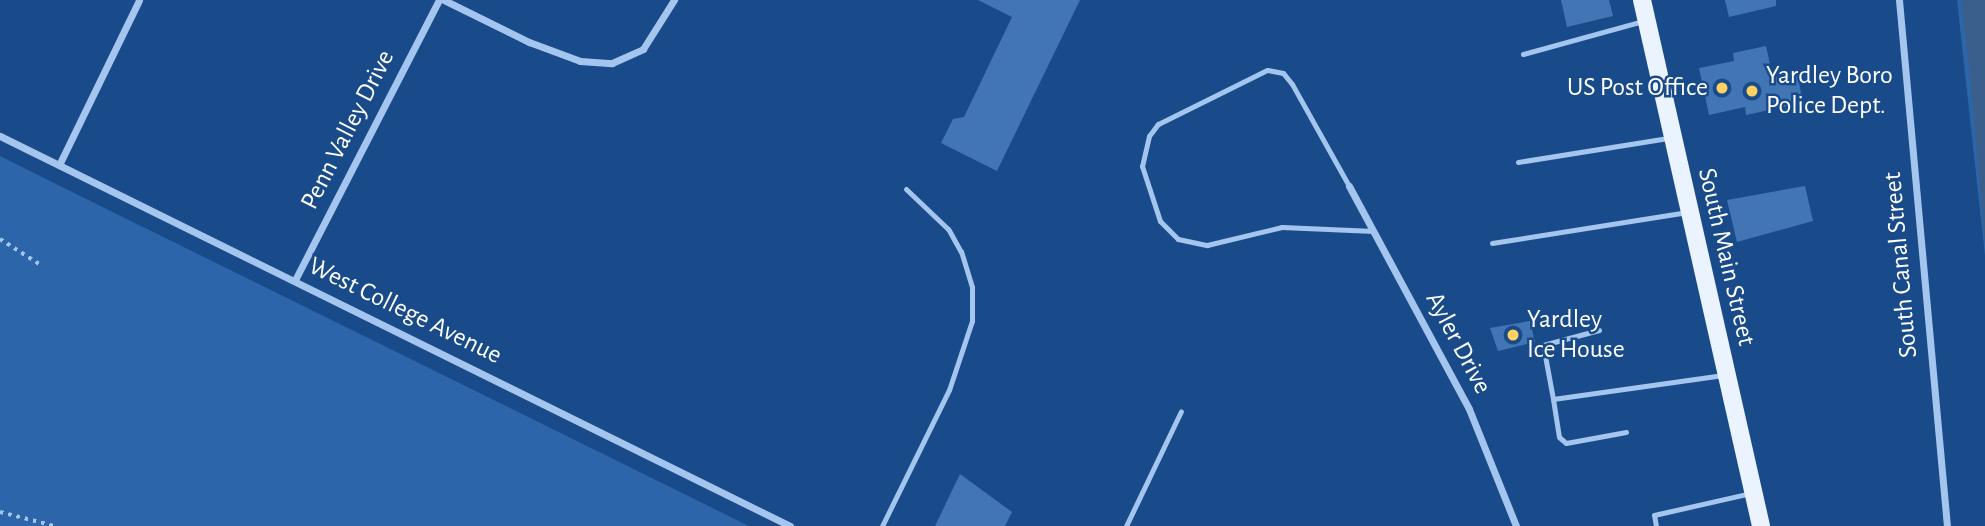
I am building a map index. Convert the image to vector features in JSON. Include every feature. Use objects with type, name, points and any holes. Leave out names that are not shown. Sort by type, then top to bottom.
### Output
[{"type":"main road","name":"South Main Street","points":[[1642,0],[1671,138],[1761,526]]},
{"type":"street","points":[[59,165],[139,0]]},
{"type":"street","points":[[441,0],[529,42],[580,61],[612,63],[643,49],[674,0]]},
{"type":"street","name":"Penn Valley Drive","points":[[295,280],[441,0]]},
{"type":"street","name":"South Canal Street","points":[[1899,0],[1947,526]]},
{"type":"street","name":"West College Avenue","points":[[0,136],[790,526]]},
{"type":"street","name":"Ayler Drive","points":[[1349,187],[1469,409],[1516,526]]},
{"type":"lane","points":[[1523,54],[1646,20]]},
{"type":"lane","points":[[1349,187],[1283,73],[1267,70],[1158,124],[1149,136],[1142,166],[1160,221],[1178,239],[1207,245],[1282,227],[1374,231]]},
{"type":"lane","points":[[1518,162],[1671,138]]},
{"type":"lane","points":[[882,526],[949,390],[972,321],[972,287],[961,252],[948,229],[905,189]]},
{"type":"lane","points":[[1492,243],[1688,212]]},
{"type":"lane","points":[[1598,330],[1543,345],[1559,438],[1566,443],[1626,432]]},
{"type":"lane","points":[[1553,400],[1726,375]]},
{"type":"lane","points":[[1126,526],[1181,411]]},
{"type":"lane","points":[[1656,526],[1654,514],[1754,492]]},
{"type":"path","points":[[0,239],[41,265]]},
{"type":"path","points":[[0,512],[55,526]]},
{"type":"shaded area","points":[[1957,0],[1985,0],[1985,256]]},
{"type":"shaded area","points":[[1961,0],[1985,0],[1985,244],[1970,75]]},
{"type":"shaded area","points":[[0,156],[60,186],[749,526],[0,526]]},
{"type":"building","points":[[978,0],[1080,0],[997,171],[941,143],[953,119],[964,117],[1012,17]]},
{"type":"building","points":[[1561,0],[1609,0],[1613,16],[1567,27]]},
{"type":"building","points":[[1725,0],[1776,0],[1776,6],[1729,17]]},
{"type":"building","name":"Yardley Boro Police Dept.","points":[[1766,46],[1773,78],[1797,73],[1803,103],[1746,115],[1745,107],[1709,115],[1699,68],[1734,61],[1733,53]]},
{"type":"building","points":[[1805,186],[1813,221],[1737,242],[1727,200]]},
{"type":"building","name":"Yardley Ice House","points":[[1530,321],[1535,342],[1498,351],[1490,328]]},
{"type":"building","points":[[960,474],[1012,512],[1005,526],[935,526]]},
{"type":"place","name":"US Post Office","points":[[1722,88]]},
{"type":"place","name":"Yardley Boro Police Dept.","points":[[1752,91]]},
{"type":"place","name":"Yardley Ice House","points":[[1513,335]]}]
